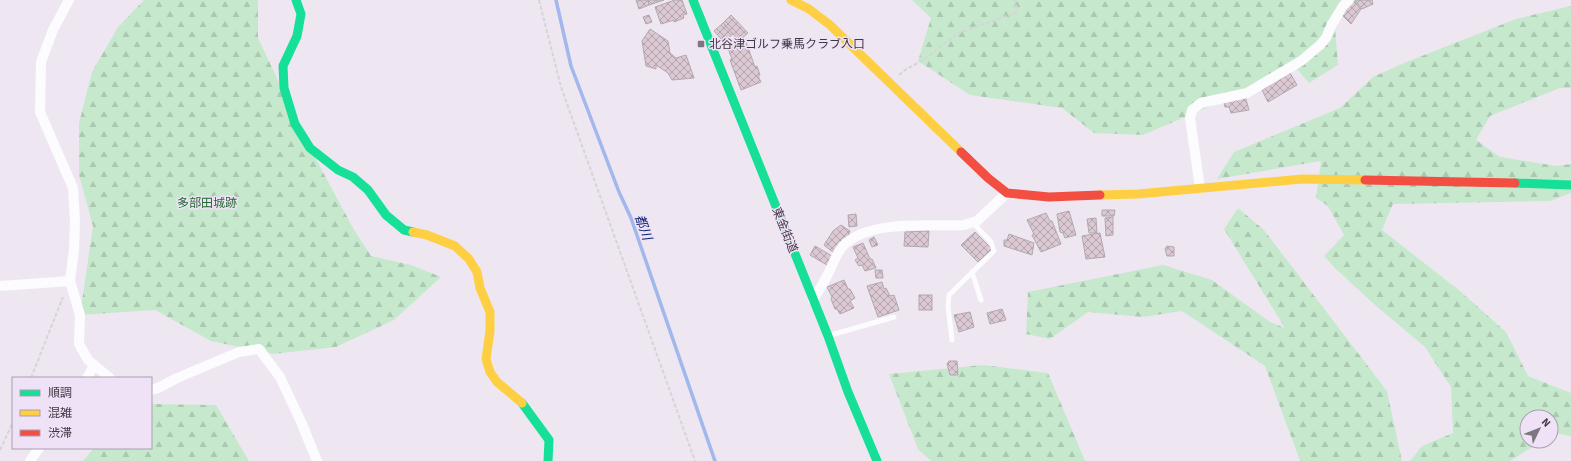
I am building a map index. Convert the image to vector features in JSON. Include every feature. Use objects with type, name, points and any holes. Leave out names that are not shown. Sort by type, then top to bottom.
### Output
[{"type":"main road","points":[[296,0],[301,14],[297,36],[283,66],[284,88],[295,124],[310,148],[338,170],[353,177],[368,190],[386,215],[404,230],[427,235],[455,246],[469,259],[477,272],[480,288],[490,312],[490,331],[486,359],[490,372],[497,382],[522,403],[549,440],[548,461]]},
{"type":"main road","name":"東金街道","points":[[693,0],[828,336],[848,392],[877,461]]},
{"type":"main road","points":[[790,0],[801,4],[818,14],[988,178],[1007,193],[1049,197],[1138,194],[1302,179],[1571,185]]},
{"type":"street","points":[[69,0],[53,30],[41,62],[40,112],[73,188],[75,221],[74,250],[70,281],[80,315],[79,344],[88,360],[109,377]]},
{"type":"street","points":[[1200,188],[1190,118],[1192,110],[1201,103],[1247,93],[1301,61],[1326,38],[1332,24],[1343,6],[1349,0]]},
{"type":"street","points":[[813,300],[828,275],[834,259],[845,244],[860,235],[879,227],[919,225],[957,226],[977,221],[1007,193]]},
{"type":"street","points":[[0,286],[70,281]]},
{"type":"street","points":[[152,390],[238,352],[259,349],[280,377],[317,461]]},
{"type":"street","points":[[88,377],[94,365]]},
{"type":"street","points":[[30,461],[38,449]]},
{"type":"lane","points":[[952,340],[948,306],[949,295],[994,251],[991,242],[973,222]]},
{"type":"lane","points":[[972,272],[982,300]]},
{"type":"lane","points":[[828,336],[894,317]]},
{"type":"path","points":[[539,0],[561,87],[694,461]]},
{"type":"path","points":[[890,82],[905,70],[923,60],[958,33],[1015,13],[1017,11],[1015,0]]},
{"type":"path","points":[[31,377],[70,281]]},
{"type":"path","points":[[0,450],[12,424]]},
{"type":"green space","name":"多部田城跡","points":[[144,0],[258,0],[258,38],[310,148],[353,228],[371,256],[411,265],[441,277],[394,320],[336,347],[273,354],[211,341],[155,310],[80,315],[93,226],[79,175],[79,123],[92,72],[118,27]]},
{"type":"green space","points":[[912,0],[1363,0],[1334,15],[1338,65],[1309,83],[1297,69],[1143,135],[1094,133],[1062,108],[970,95],[918,61],[931,18]]},
{"type":"green space","points":[[1571,6],[1571,88],[1560,88],[1490,116],[1476,140],[1500,157],[1557,166],[1571,164],[1571,193],[1550,201],[1393,204],[1382,230],[1460,291],[1506,332],[1528,376],[1571,393],[1571,436],[1559,434],[1559,409],[1519,409],[1519,449],[1529,449],[1510,461],[1410,461],[1422,446],[1453,433],[1451,387],[1425,347],[1375,305],[1324,256],[1344,235],[1328,206],[1316,198],[1321,161],[1217,179],[1234,152],[1340,108],[1373,77],[1404,63],[1516,19]]},
{"type":"green space","points":[[1238,208],[1264,230],[1387,391],[1402,461],[1300,461],[1265,366],[1182,311],[1143,317],[1088,312],[1050,339],[1026,334],[1028,292],[1163,265],[1212,280],[1270,322],[1285,328],[1224,229]]},
{"type":"green space","points":[[983,365],[1048,373],[1085,461],[931,461],[918,449],[889,374]]},
{"type":"green space","points":[[152,404],[216,405],[249,461],[83,461],[93,449],[152,449]]},
{"type":"building","points":[[636,0],[648,0],[649,5],[639,9]]},
{"type":"building","points":[[648,0],[664,0],[649,5]]},
{"type":"building","points":[[675,0],[682,0],[687,14],[683,15],[684,18],[674,22],[674,20],[661,24],[655,7]]},
{"type":"building","points":[[1355,0],[1372,0],[1373,4],[1362,9]]},
{"type":"building","points":[[1354,1],[1361,9],[1351,24],[1341,14]]},
{"type":"building","points":[[649,15],[652,22],[646,24],[643,17]]},
{"type":"building","points":[[731,15],[748,33],[739,41],[723,23]]},
{"type":"building","points":[[723,23],[733,34],[724,42],[714,31]]},
{"type":"building","points":[[650,29],[668,41],[670,53],[676,58],[686,55],[694,78],[672,80],[668,73],[656,65],[656,69],[646,66],[642,41]]},
{"type":"building","points":[[745,39],[755,67],[757,66],[760,75],[758,76],[761,82],[741,90],[730,60],[732,59],[727,46]]},
{"type":"building","points":[[1290,73],[1297,85],[1268,102],[1262,90]]},
{"type":"building","points":[[1245,96],[1249,110],[1231,113],[1229,107],[1225,107],[1224,102]]},
{"type":"building","points":[[1102,210],[1115,210],[1114,216],[1102,216]]},
{"type":"building","points":[[1069,211],[1076,235],[1065,238],[1063,233],[1060,232],[1057,214]]},
{"type":"building","points":[[1046,213],[1050,221],[1052,221],[1061,244],[1041,252],[1032,235],[1034,234],[1027,220]]},
{"type":"building","points":[[856,214],[857,226],[849,227],[848,215]]},
{"type":"building","points":[[1113,217],[1113,235],[1106,236],[1105,218]]},
{"type":"building","points":[[1096,218],[1097,233],[1089,233],[1087,219]]},
{"type":"building","points":[[841,225],[850,231],[849,237],[834,253],[824,245],[833,231]]},
{"type":"building","points":[[929,231],[928,247],[904,246],[905,232]]},
{"type":"building","points":[[975,232],[992,249],[978,262],[961,245]]},
{"type":"building","points":[[1100,233],[1105,257],[1086,259],[1082,236]]},
{"type":"building","points":[[1009,234],[1034,243],[1032,255],[1004,246],[1004,240],[1007,240]]},
{"type":"building","points":[[874,237],[878,245],[872,247],[869,240]]},
{"type":"building","points":[[863,243],[876,268],[865,271],[862,265],[859,266],[855,260],[858,258],[853,247]]},
{"type":"building","points":[[815,246],[832,256],[827,265],[810,255]]},
{"type":"building","points":[[1167,246],[1174,247],[1174,256],[1167,256],[1165,249]]},
{"type":"building","points":[[875,270],[882,270],[883,278],[876,278]]},
{"type":"building","points":[[844,280],[848,289],[850,289],[855,298],[850,301],[854,308],[840,314],[837,309],[835,309],[831,299],[832,297],[827,287]]},
{"type":"building","points":[[882,282],[884,289],[886,288],[890,296],[894,295],[899,310],[878,317],[867,286]]},
{"type":"building","points":[[919,295],[932,295],[932,310],[919,310]]},
{"type":"building","points":[[1002,309],[1006,320],[990,324],[987,313]]},
{"type":"building","points":[[970,312],[974,327],[959,332],[954,315]]},
{"type":"building","points":[[949,361],[957,361],[958,375],[950,375],[947,364]]},
{"type":"waterway","name":"都川","points":[[556,0],[571,66],[619,192],[631,218],[715,461]]},
{"type":"traffic: fast","points":[[296,0],[301,14],[297,36],[283,66],[284,88],[295,124],[310,148],[338,170],[353,177],[368,190],[386,215],[404,230],[413,232]]},
{"type":"traffic: fast","points":[[693,0],[828,336],[848,392],[877,461]]},
{"type":"traffic: fast","points":[[1515,183],[1571,185]]},
{"type":"traffic: fast","points":[[522,403],[549,440],[548,461]]},
{"type":"traffic: slow","points":[[791,0],[809,9],[830,25],[961,152]]},
{"type":"traffic: slow","points":[[1100,195],[1138,194],[1302,179],[1365,180]]},
{"type":"traffic: slow","points":[[413,232],[427,235],[455,246],[469,259],[477,272],[480,288],[490,312],[490,331],[486,359],[490,372],[497,382],[522,403]]},
{"type":"traffic: jam","points":[[961,152],[988,178],[1007,193],[1049,197],[1100,195]]},
{"type":"traffic: jam","points":[[1365,180],[1515,183]]},
{"type":"place","name":"北谷津ゴルフ乗馬クラブ入口","points":[[701,44]]}]
